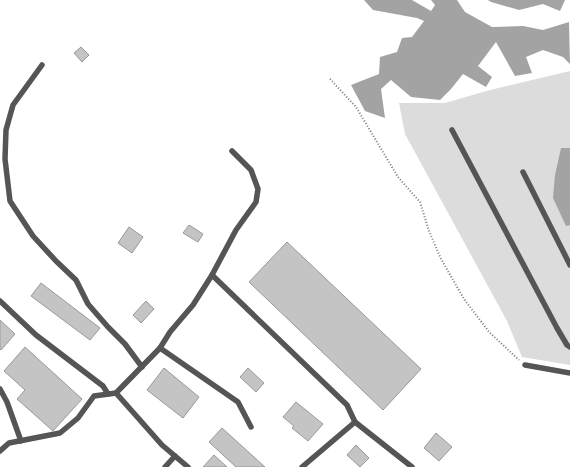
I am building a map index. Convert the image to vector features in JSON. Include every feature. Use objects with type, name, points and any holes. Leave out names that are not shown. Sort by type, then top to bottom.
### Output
[{"type":"lane","points":[[42,65],[13,105],[6,130],[6,159],[10,201],[33,236],[76,280],[88,304],[125,344],[142,367]]},
{"type":"lane","points":[[452,130],[557,328],[567,345],[570,347]]},
{"type":"lane","points":[[0,451],[9,443],[60,433],[78,418],[94,396],[116,393],[160,348],[170,332],[192,305],[212,274],[236,230],[256,202],[258,189],[251,170],[232,150]]},
{"type":"lane","points":[[524,172],[570,265]]},
{"type":"lane","points":[[212,274],[347,405],[356,422],[412,467]]},
{"type":"lane","points":[[0,301],[36,336],[103,386],[108,394]]},
{"type":"lane","points":[[160,348],[238,402],[251,427]]},
{"type":"lane","points":[[525,365],[570,373]]},
{"type":"lane","points":[[0,389],[7,402],[21,441]]},
{"type":"lane","points":[[116,393],[162,445],[188,467]]},
{"type":"lane","points":[[302,467],[356,422]]},
{"type":"lane","points":[[165,467],[174,456]]},
{"type":"path","points":[[330,79],[356,107],[398,177],[420,202],[429,231],[441,259],[464,299],[489,332],[525,365]]},
{"type":"shaded area","points":[[364,0],[412,0],[431,11],[435,5],[431,0],[457,0],[465,12],[492,27],[523,26],[543,30],[569,22],[570,64],[563,57],[543,50],[526,57],[532,73],[515,76],[496,42],[478,66],[492,77],[486,87],[463,74],[440,100],[411,97],[391,80],[381,89],[385,118],[365,111],[351,85],[379,74],[380,57],[397,52],[402,38],[412,37],[424,21],[417,18],[373,10]]},
{"type":"shaded area","points":[[488,0],[565,0],[560,11],[543,4],[519,10]]},
{"type":"shaded area","points":[[570,71],[570,365],[522,357],[507,321],[405,134],[399,103],[445,103],[490,90]]},
{"type":"shaded area","points":[[561,148],[570,148],[570,225],[566,226],[553,198],[555,175]]},
{"type":"building","points":[[81,47],[89,55],[82,62],[74,53]]},
{"type":"building","points":[[189,225],[203,234],[198,242],[183,233]]},
{"type":"building","points":[[129,227],[143,237],[132,253],[118,243]]},
{"type":"building","points":[[287,242],[421,369],[383,410],[249,282]]},
{"type":"building","points":[[41,283],[100,328],[90,340],[31,296]]},
{"type":"building","points":[[146,301],[154,309],[141,323],[133,315]]},
{"type":"building","points":[[0,320],[15,334],[1,350],[0,349]]},
{"type":"building","points":[[25,347],[82,399],[53,431],[17,399],[25,390],[4,371]]},
{"type":"building","points":[[164,368],[199,397],[183,418],[147,390]]},
{"type":"building","points":[[248,368],[264,383],[256,392],[240,377]]},
{"type":"building","points":[[296,402],[323,424],[308,441],[292,428],[294,426],[283,417]]},
{"type":"building","points":[[222,428],[265,467],[236,467],[209,442]]},
{"type":"building","points":[[436,433],[452,447],[439,461],[424,448]]},
{"type":"building","points":[[356,445],[369,458],[360,467],[347,455]]},
{"type":"building","points":[[214,455],[227,467],[203,467]]}]
